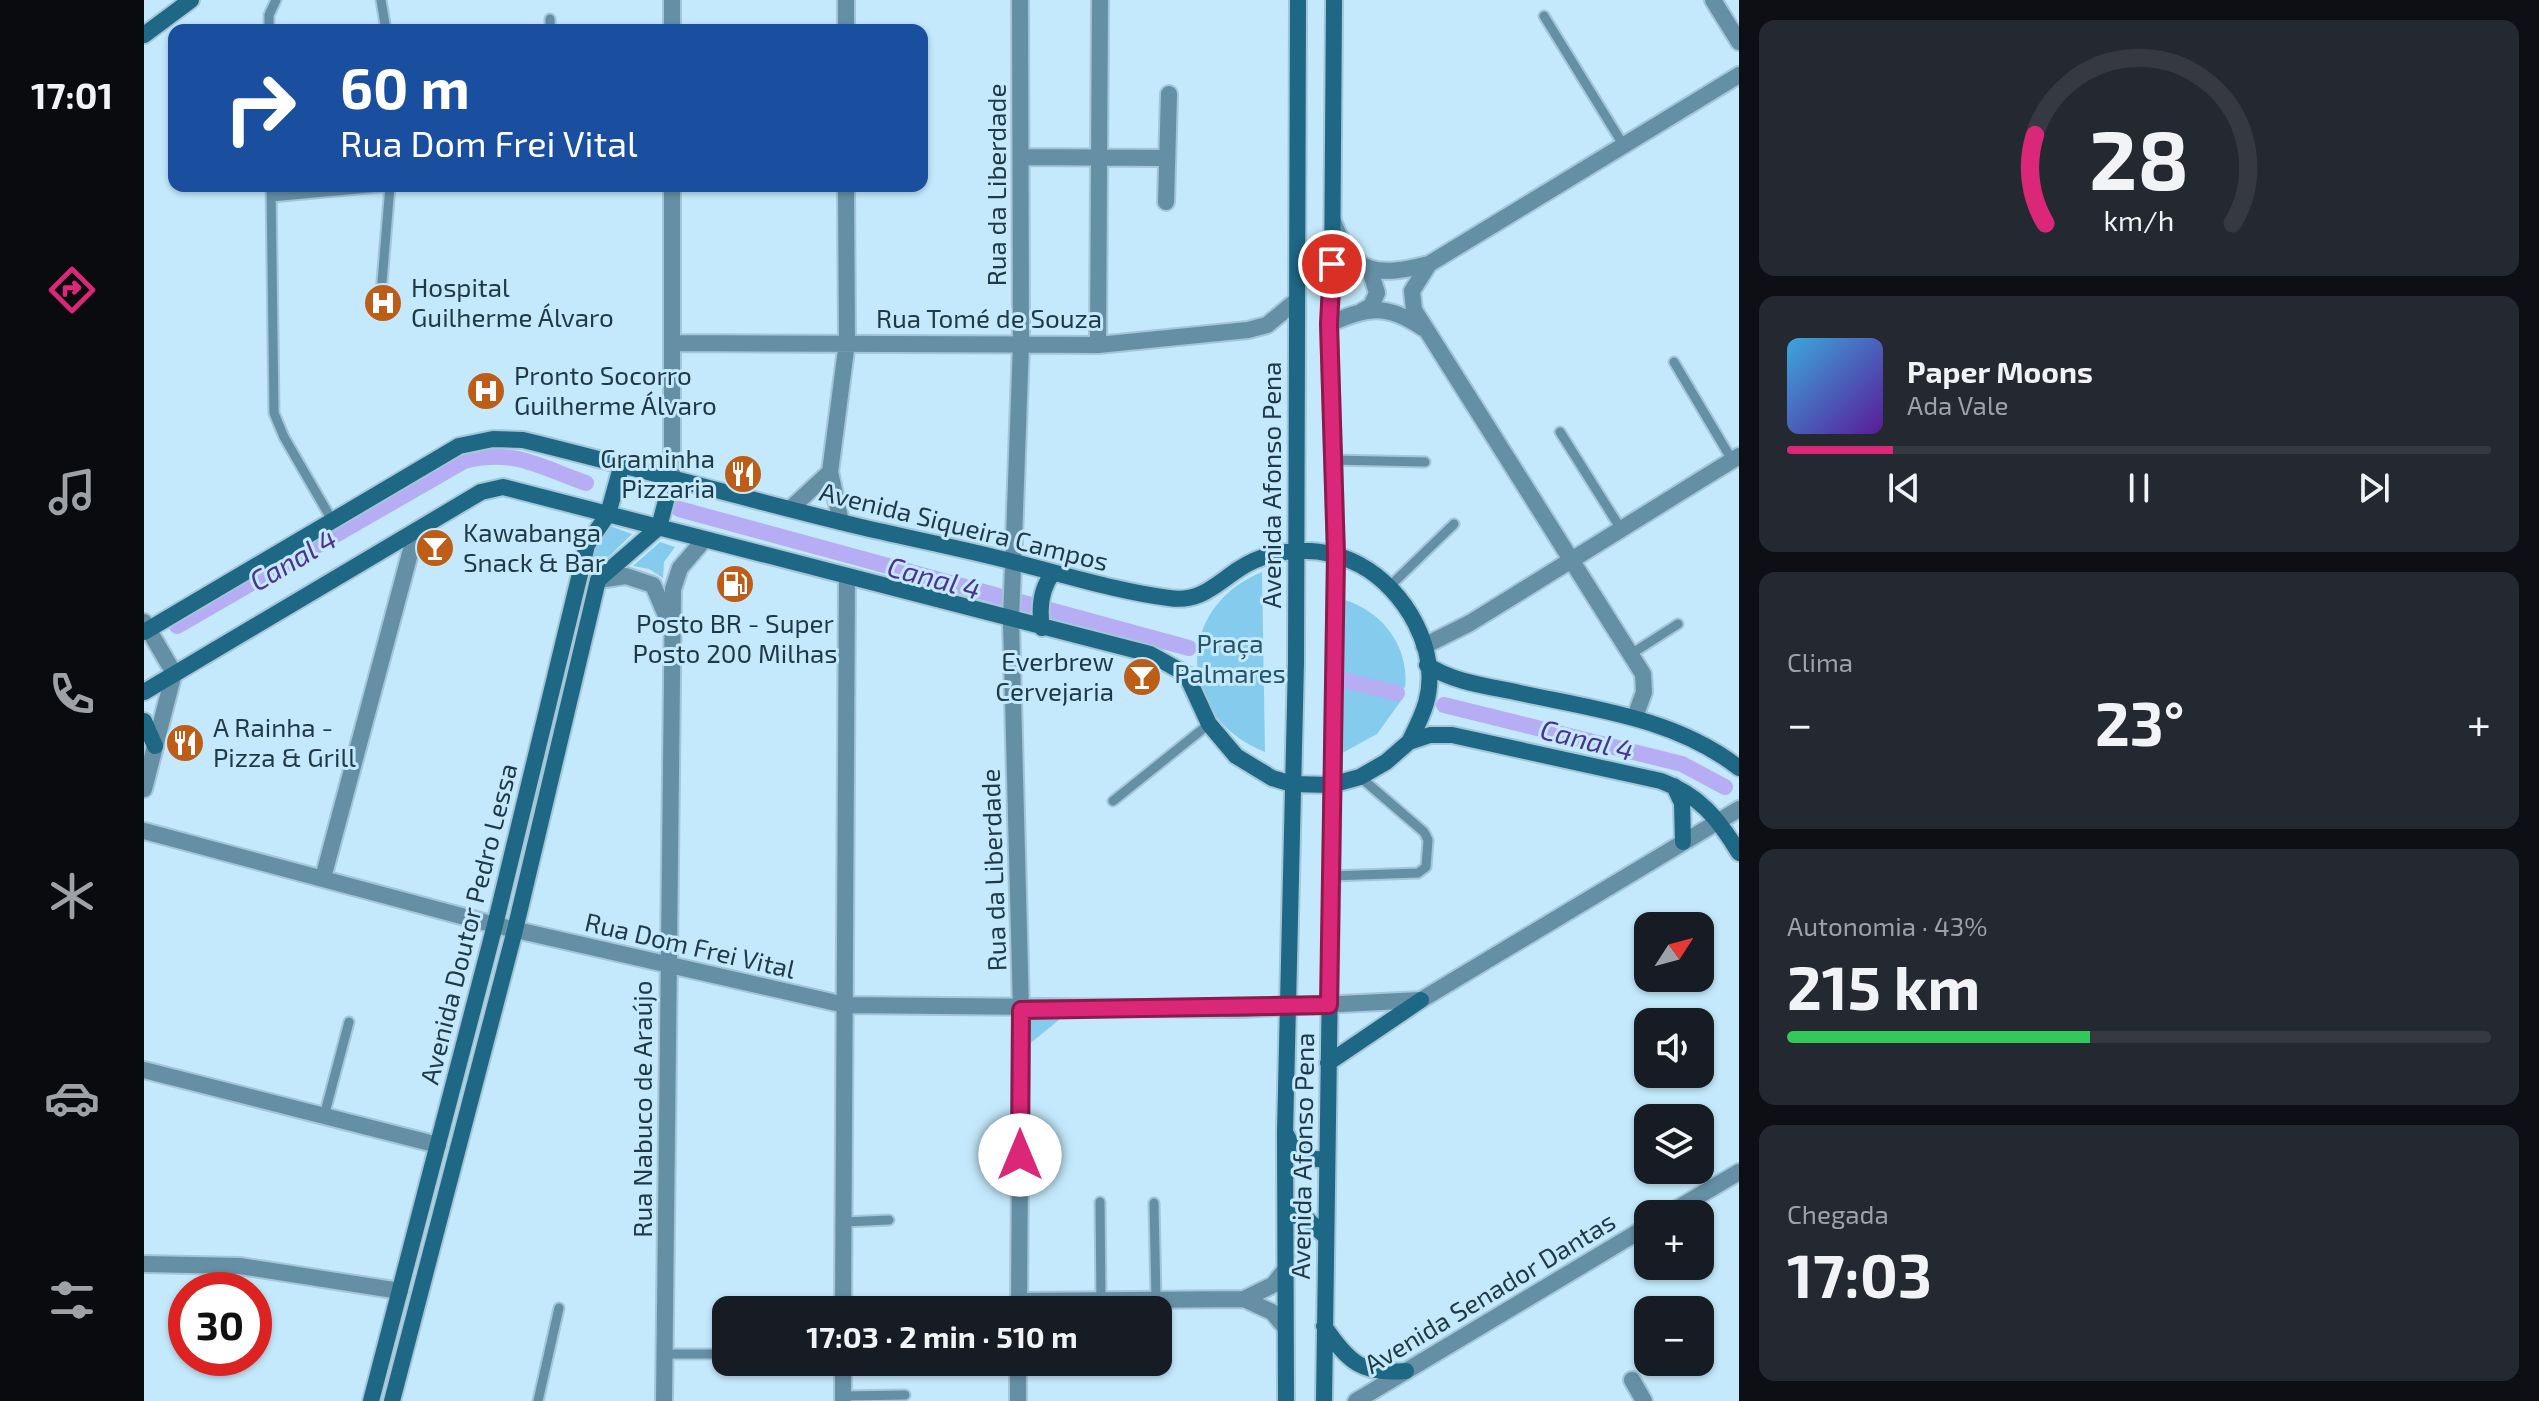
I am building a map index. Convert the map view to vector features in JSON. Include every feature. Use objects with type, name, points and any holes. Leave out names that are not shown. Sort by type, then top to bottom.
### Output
[{"type":"main road","points":[[144,35],[191,0]]},
{"type":"main road","name":"Avenida Afonso Pena","points":[[1324,1401],[1336,555],[1329,324],[1334,0]]},
{"type":"main road","name":"Avenida Afonso Pena","points":[[1286,1401],[1285,1133],[1296,662],[1296,2]]},
{"type":"main road","name":"Avenida Siqueira Campos","points":[[147,629],[459,446],[493,439],[523,440],[671,482],[790,509],[1050,577],[1174,599],[1200,596],[1240,568],[1266,556],[1294,551],[1336,555],[1360,565],[1389,587],[1414,621],[1424,646],[1428,671]]},
{"type":"main road","name":"Avenida Doutor Pedro Lessa","points":[[371,1401],[495,925],[587,545],[610,507],[621,468]]},
{"type":"main road","points":[[598,580],[660,523],[671,482]]},
{"type":"main road","points":[[144,692],[172,669],[481,492],[503,487],[610,507],[704,540],[1041,620],[1150,654],[1175,666],[1194,685],[1209,724],[1236,756],[1263,773],[1292,784],[1331,785],[1360,777],[1386,762],[1413,734],[1426,703],[1428,671],[1635,717],[1702,744],[1739,768]]},
{"type":"main road","points":[[1041,620],[1050,577]]},
{"type":"main road","name":"Avenida Doutor Pedro Lessa","points":[[392,1401],[515,930],[598,580]]},
{"type":"main road","points":[[144,721],[155,746]]},
{"type":"main road","points":[[1413,734],[1452,735],[1674,786],[1729,815],[1739,853]]},
{"type":"main road","points":[[1674,786],[1682,803],[1683,842]]},
{"type":"main road","points":[[1328,1063],[1421,1000]]},
{"type":"main road","points":[[1285,1133],[1295,1152],[1307,1159],[1327,1159]]},
{"type":"main road","points":[[1286,1214],[1306,1218],[1326,1237]]},
{"type":"main road","points":[[1324,1326],[1337,1345],[1361,1367],[1380,1373],[1406,1371]]},
{"type":"street","points":[[672,0],[672,24]]},
{"type":"street","points":[[846,0],[846,24]]},
{"type":"street","name":"Rua da Liberdade","points":[[1019,1296],[1021,1010],[1011,567],[1021,344],[1020,0]]},
{"type":"street","points":[[1098,345],[1100,0]]},
{"type":"street","points":[[1713,0],[1739,42]]},
{"type":"street","points":[[1331,216],[1342,245],[1370,270],[1385,273],[1429,264],[1739,75]]},
{"type":"street","points":[[1166,202],[1169,94]]},
{"type":"street","points":[[1021,157],[1167,158]]},
{"type":"street","points":[[671,482],[672,192]]},
{"type":"street","points":[[841,522],[830,472],[847,342],[846,192]]},
{"type":"street","points":[[1429,264],[1416,280],[1411,301],[1425,329],[1643,674],[1644,692],[1635,717]]},
{"type":"street","points":[[1329,324],[1371,306],[1377,293],[1370,270]]},
{"type":"street","name":"Rua Tomé de Souza","points":[[672,343],[1098,345],[1248,330],[1267,325],[1296,301]]},
{"type":"street","points":[[1362,311],[1395,311],[1425,329]]},
{"type":"street","points":[[1424,646],[1470,623],[1621,529],[1737,463]]},
{"type":"street","points":[[790,509],[830,472]]},
{"type":"street","points":[[323,878],[416,531]]},
{"type":"street","name":"Rua Nabuco de Araújo","points":[[664,1401],[672,638],[676,577],[704,540]]},
{"type":"street","points":[[598,580],[626,576],[653,585],[660,595],[672,638]]},
{"type":"street","points":[[843,1296],[847,576]]},
{"type":"street","points":[[144,789],[172,669],[147,629]]},
{"type":"street","points":[[1421,1000],[1729,815]]},
{"type":"street","name":"Rua Dom Frei Vital","points":[[144,831],[515,930],[845,1005],[1021,1010],[1239,1009],[1421,1000]]},
{"type":"street","points":[[144,1070],[438,1145]]},
{"type":"street","points":[[1692,1200],[1739,1172]]},
{"type":"street","name":"Avenida Senador Dantas","points":[[1356,1401],[1634,1234]]},
{"type":"street","points":[[144,1264],[240,1266],[400,1291]]},
{"type":"street","points":[[1244,1299],[1273,1285],[1285,1270]]},
{"type":"street","points":[[1172,1299],[1244,1299],[1272,1312],[1285,1327]]},
{"type":"street","points":[[843,1376],[843,1399]]},
{"type":"street","points":[[1018,1376],[1018,1401]]},
{"type":"street","points":[[1632,1380],[1644,1401]]},
{"type":"lane","points":[[269,24],[269,15],[276,0]]},
{"type":"lane","points":[[381,0],[385,24]]},
{"type":"lane","points":[[1544,16],[1624,146]]},
{"type":"lane","points":[[271,192],[274,413],[284,437],[332,520]]},
{"type":"lane","points":[[271,197],[325,192]]},
{"type":"lane","points":[[381,294],[390,192]]},
{"type":"lane","points":[[1674,362],[1737,463]]},
{"type":"lane","points":[[1560,432],[1621,529]]},
{"type":"lane","points":[[1333,460],[1425,462]]},
{"type":"lane","points":[[1389,587],[1454,524]]},
{"type":"lane","points":[[1631,654],[1678,624]]},
{"type":"lane","points":[[1113,801],[1209,724]]},
{"type":"lane","points":[[1330,876],[1418,873],[1426,867],[1428,840],[1424,832],[1360,777]]},
{"type":"lane","points":[[324,1116],[349,1022]]},
{"type":"lane","points":[[1100,1202],[1101,1296]]},
{"type":"lane","points":[[1154,1203],[1156,1296]]},
{"type":"lane","points":[[844,1222],[889,1220]]},
{"type":"lane","points":[[538,1401],[559,1308]]},
{"type":"lane","points":[[665,1354],[711,1354]]},
{"type":"lane","points":[[843,1399],[905,1395]]},
{"type":"green space","points":[[610,526],[632,534],[590,575],[595,545]]},
{"type":"green space","points":[[660,542],[675,547],[664,562],[663,578],[649,569],[633,566]]},
{"type":"green space","name":"Praça Palmares","points":[[1262,572],[1265,752],[1236,736],[1215,715],[1202,690],[1197,663],[1201,636],[1213,611],[1233,589]]},
{"type":"green space","name":"Praça Palmares","points":[[1338,598],[1367,610],[1389,631],[1403,657],[1405,688],[1338,673]]},
{"type":"green space","name":"Praça Palmares","points":[[1337,682],[1403,698],[1377,734],[1335,757]]},
{"type":"green space","points":[[1028,1018],[1060,1019],[1027,1046]]},
{"type":"waterway","name":"Canal 4","points":[[177,626],[464,461],[512,458],[586,483]]},
{"type":"waterway","name":"Canal 4","points":[[679,509],[1189,648]]},
{"type":"waterway","name":"Canal 4","points":[[1343,680],[1397,693]]},
{"type":"waterway","name":"Canal 4","points":[[1444,705],[1682,764],[1725,787]]},
{"type":"place","name":"Hospital Guilherme Álvaro","points":[[383,303]]},
{"type":"place","name":"Pronto Socorro Guilherme Álvaro","points":[[486,391]]},
{"type":"place","name":"Graminha Pizzaria","points":[[743,474]]},
{"type":"place","name":"Kawabanga Snack & Bar","points":[[435,548]]},
{"type":"place","name":"Posto BR - Super Posto 200 Milhas","points":[[735,584]]},
{"type":"place","name":"Everbrew Cervejaria","points":[[1142,677]]},
{"type":"place","name":"A Rainha - Pizza & Grill","points":[[185,743]]},
{"type":"route","points":[[1020,1155],[1021,1010],[1239,1009],[1329,1005],[1336,555],[1329,324],[1332,264]]}]
